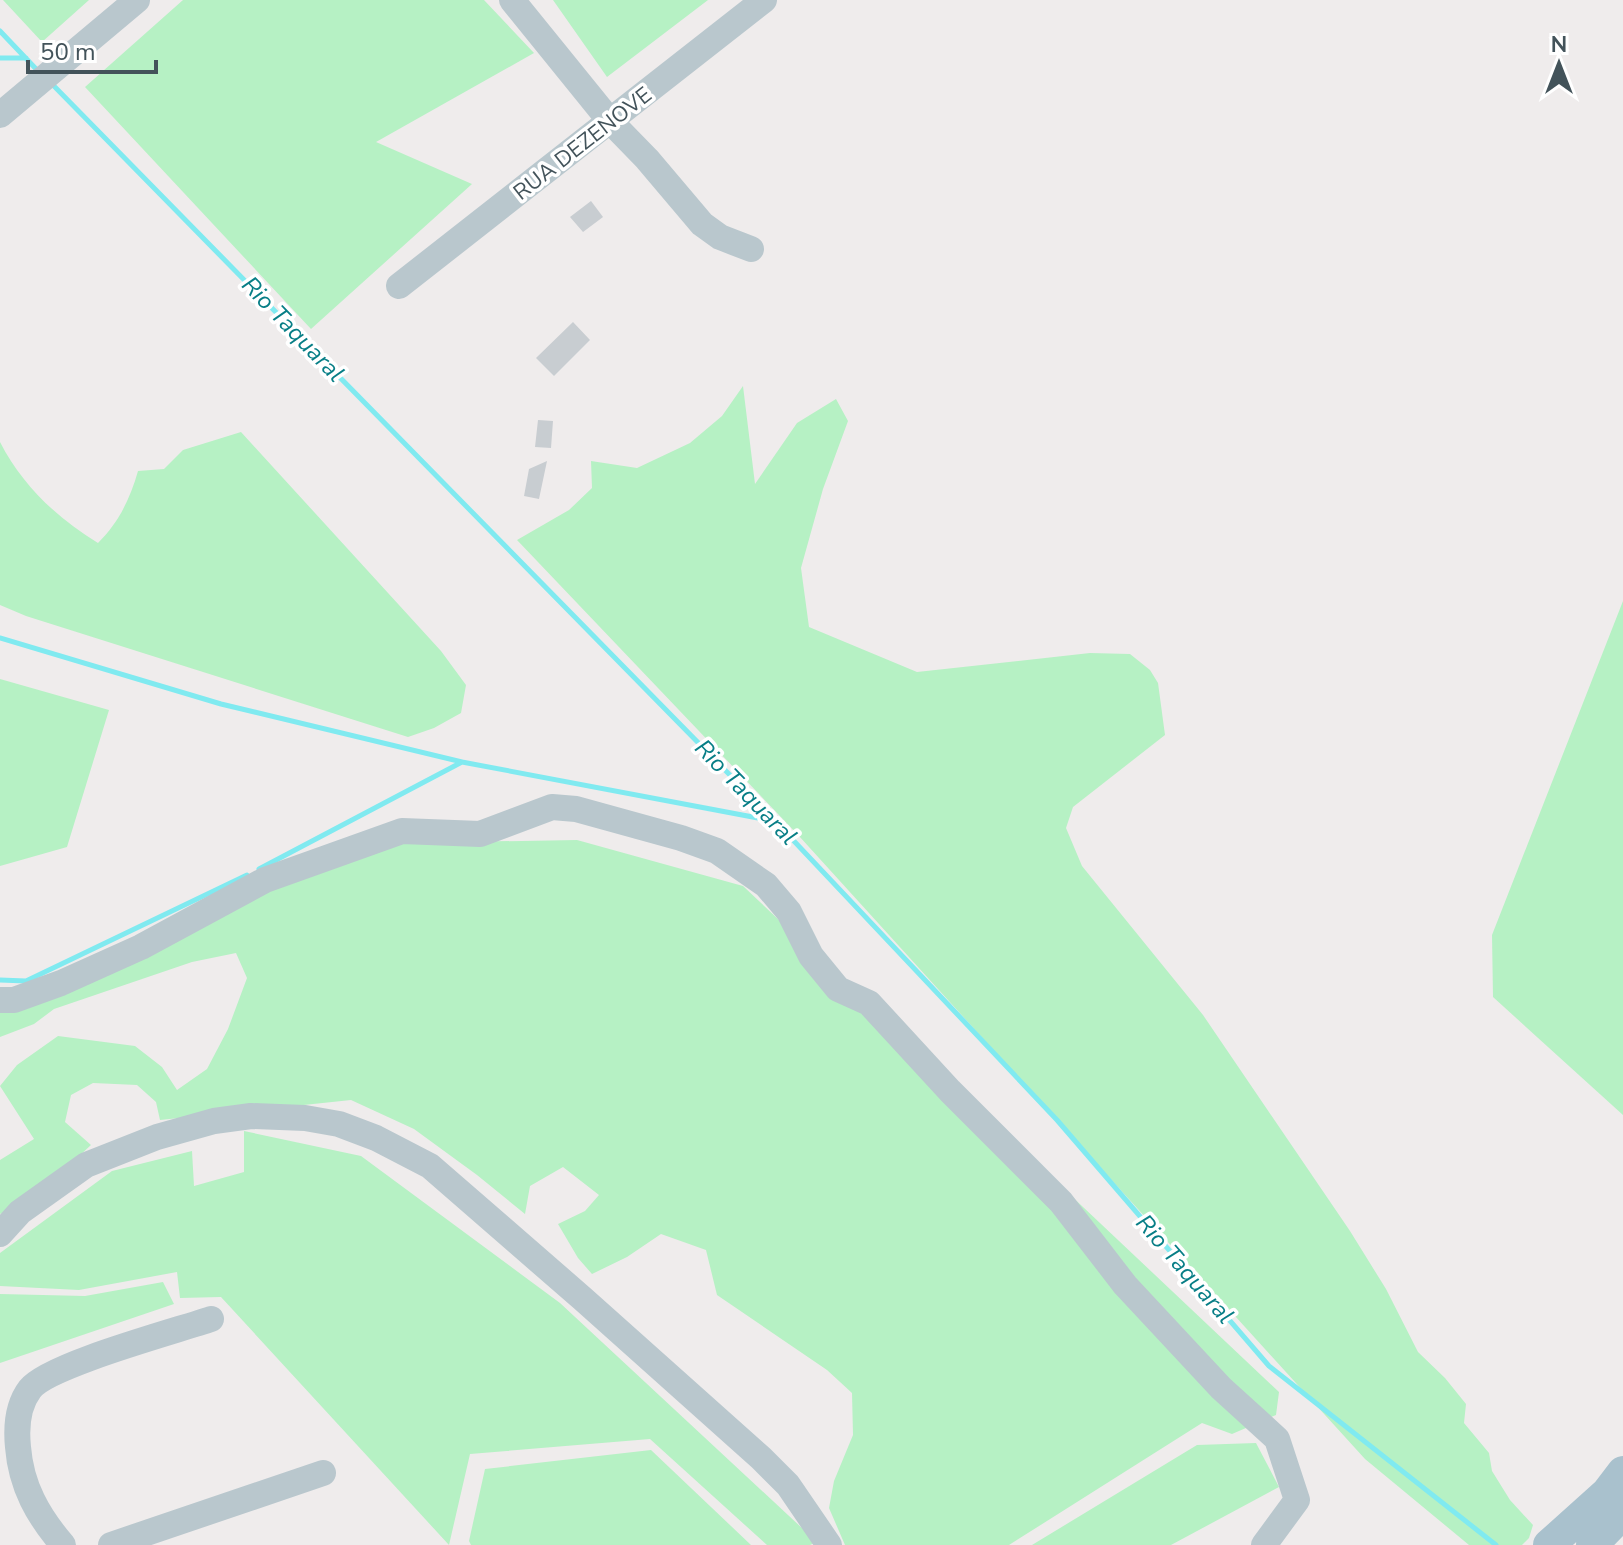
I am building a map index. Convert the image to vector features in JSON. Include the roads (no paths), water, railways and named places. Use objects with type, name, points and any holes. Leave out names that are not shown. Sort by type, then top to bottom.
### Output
[{"type":"main road","points":[[1549,1545],[1607,1493],[1623,1472]]},
{"type":"main road","points":[[1592,1545],[1623,1513]]},
{"type":"street","points":[[7,109],[137,0]]},
{"type":"street","points":[[512,0],[610,121],[702,224],[720,237],[751,249]]},
{"type":"street","name":"RUA DEZENOVE","points":[[399,286],[764,0]]},
{"type":"street","points":[[0,1000],[14,1000],[61,983],[141,947],[265,880],[402,831],[480,834],[552,807],[576,809],[717,851],[766,885],[789,912],[811,956],[838,989],[869,1003],[950,1091],[1061,1202],[1125,1285],[1157,1320],[1221,1388],[1277,1439],[1297,1500],[1264,1545]]},
{"type":"street","points":[[0,1234],[20,1212],[86,1165],[157,1137],[214,1121],[251,1116],[305,1118],[339,1124],[376,1138],[430,1166],[490,1217],[761,1458],[788,1485],[829,1545]]},
{"type":"street","points":[[63,1545],[42,1520],[27,1489],[19,1462],[16,1429],[21,1406],[31,1387],[50,1374],[74,1364],[211,1319]]},
{"type":"street","points":[[111,1545],[323,1473]]},
{"type":"waterway","name":"Rio Taquaral","points":[[0,31],[38,71]]},
{"type":"waterway","points":[[0,58],[26,58]]},
{"type":"waterway","name":"Rio Taquaral","points":[[51,83],[776,822],[1057,1120],[1269,1366],[1496,1545]]},
{"type":"waterway","points":[[0,638],[221,704],[462,762]]},
{"type":"waterway","points":[[259,869],[462,762],[774,821]]},
{"type":"waterway","points":[[0,980],[26,981],[247,875]]}]
